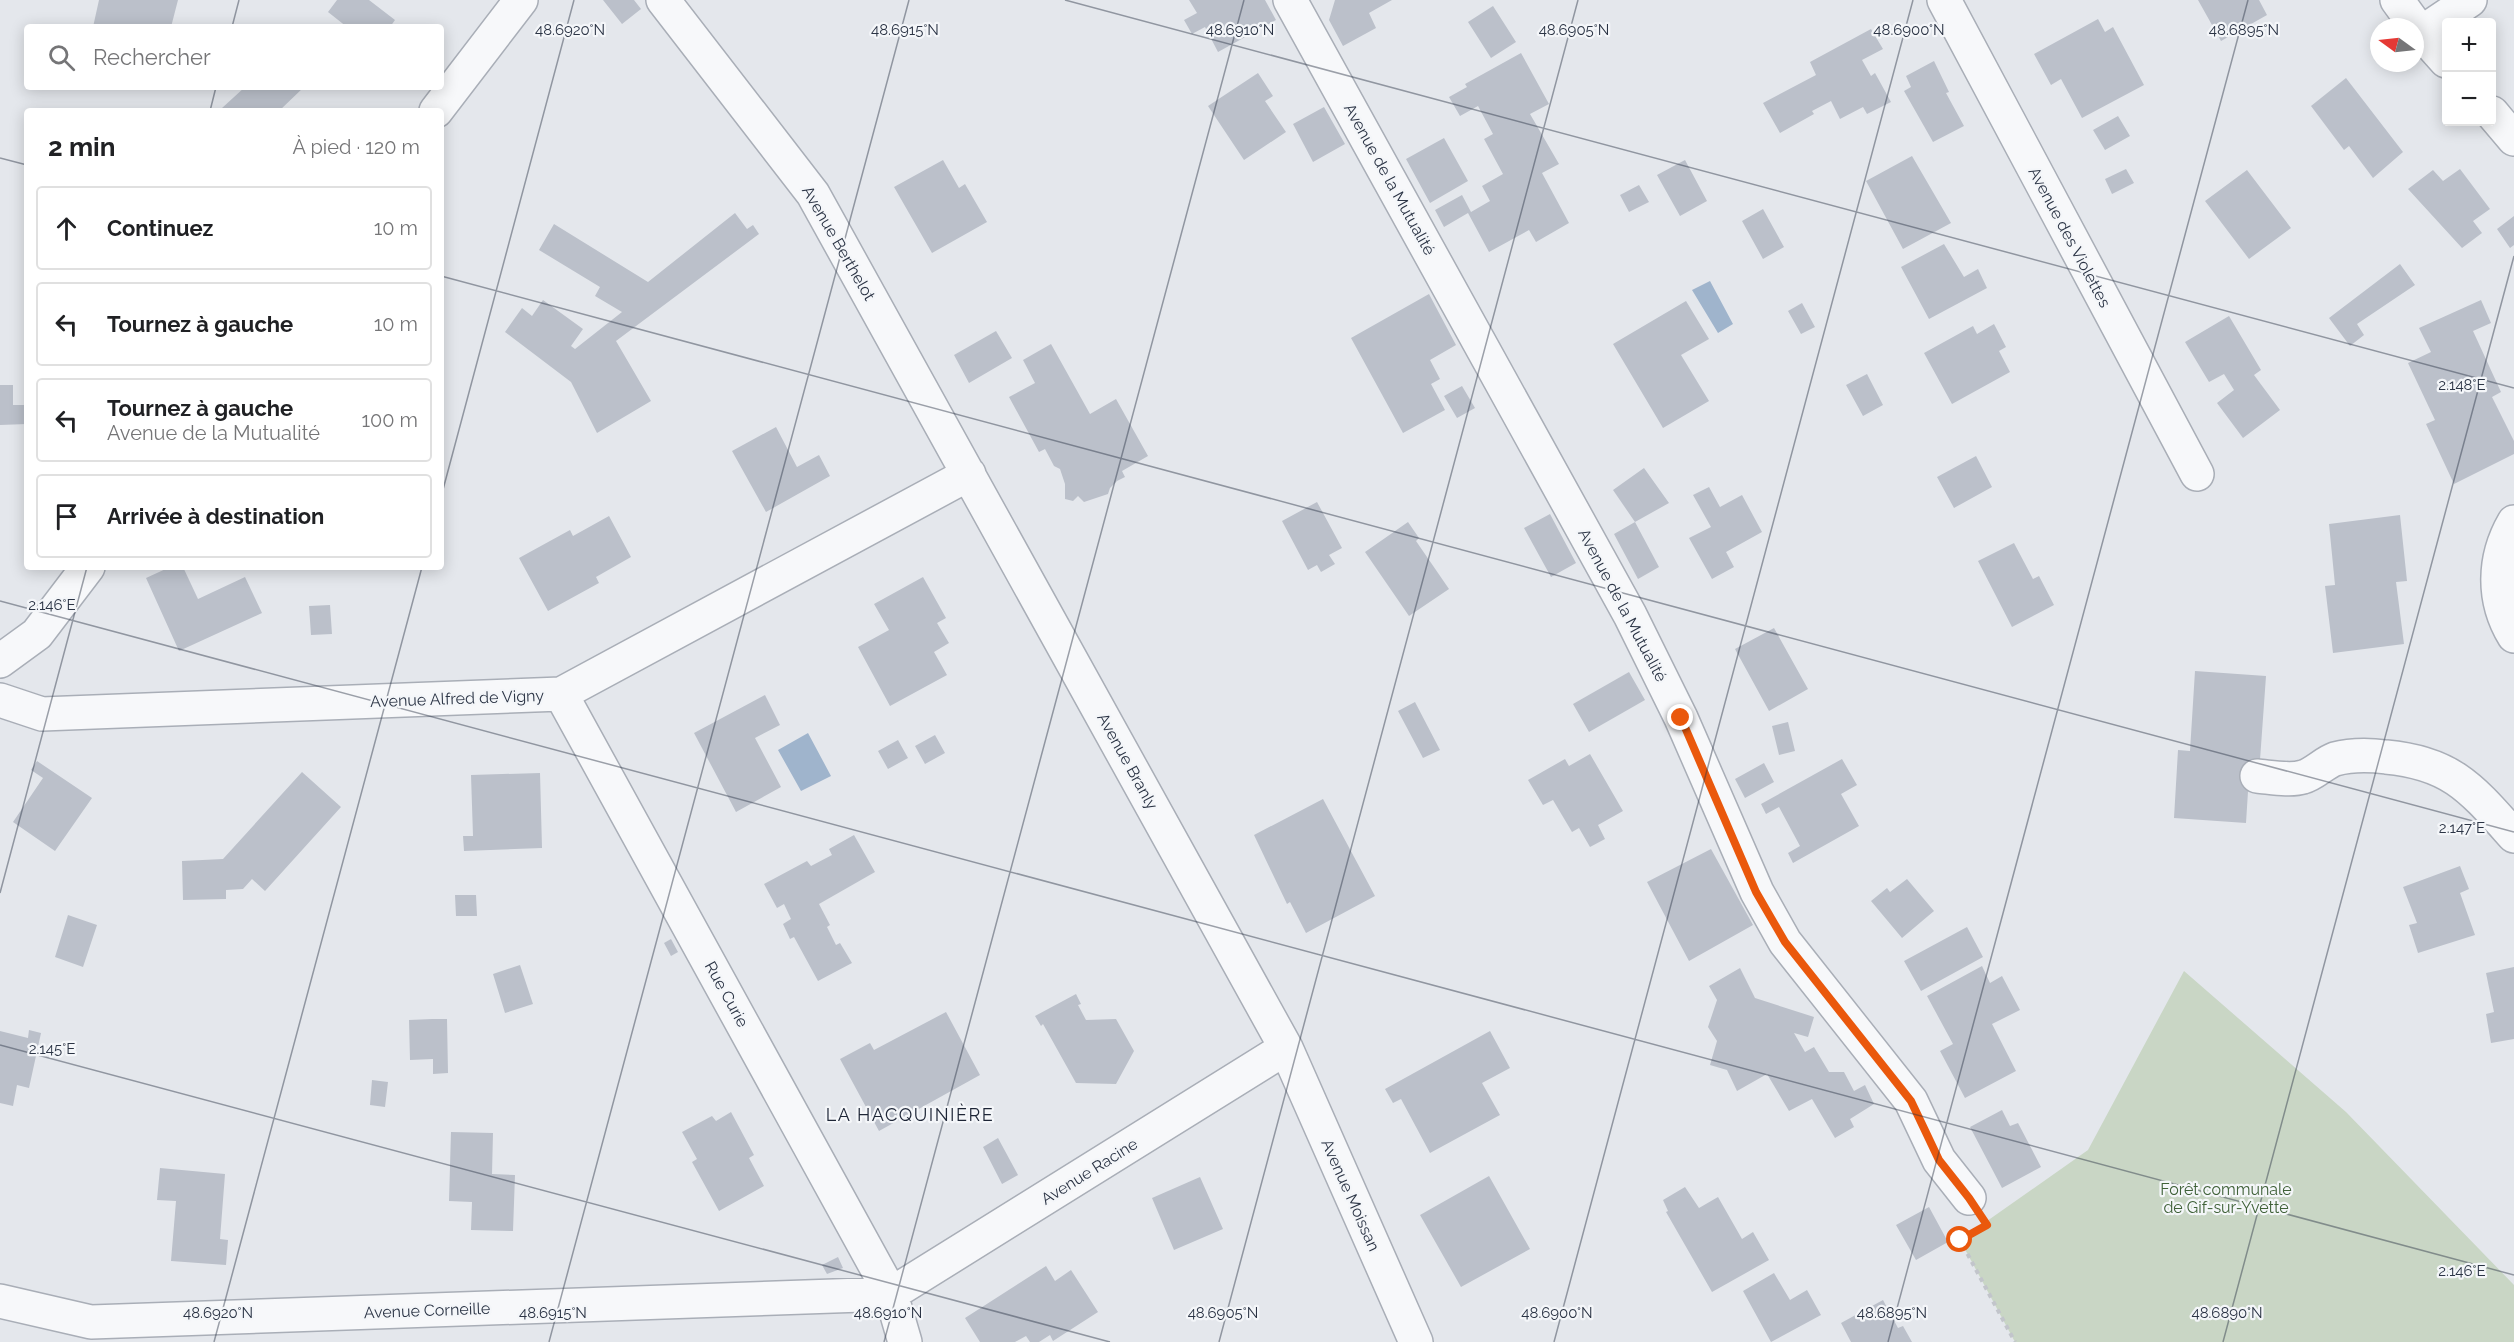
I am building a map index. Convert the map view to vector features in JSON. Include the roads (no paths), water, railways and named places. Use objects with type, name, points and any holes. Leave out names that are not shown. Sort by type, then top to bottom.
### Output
[{"type":"street","points":[[438,108],[521,0]]},
{"type":"street","name":"Avenue Berthelot","points":[[663,0],[813,194],[969,474]]},
{"type":"street","name":"Avenue de la Mutualité","points":[[1290,0],[1630,615],[1681,718],[1756,892],[1785,942],[1911,1101],[1939,1160],[1969,1198]]},
{"type":"street","name":"Avenue des Violettes","points":[[1944,0],[2197,474]]},
{"type":"street","points":[[2397,0],[2410,18]]},
{"type":"street","points":[[2424,31],[2470,0]]},
{"type":"street","points":[[2424,36],[2442,57]]},
{"type":"street","points":[[2496,118],[2514,139]]},
{"type":"street","name":"Avenue Alfred de Vigny","points":[[0,700],[42,714],[561,694],[969,474]]},
{"type":"street","name":"Avenue Branly","points":[[969,474],[1286,1048]]},
{"type":"street","points":[[2514,522],[2507,534],[2498,565],[2497,582],[2500,603],[2514,636]]},
{"type":"street","points":[[0,661],[37,634],[86,570]]},
{"type":"street","name":"Rue Curie","points":[[561,694],[891,1294],[905,1342]]},
{"type":"street","points":[[2257,776],[2302,777],[2335,759],[2371,755],[2406,758],[2433,765],[2457,778],[2479,797],[2514,836]]},
{"type":"street","name":"Avenue Racine","points":[[891,1294],[1286,1048]]},
{"type":"street","name":"Avenue Moissan","points":[[1286,1048],[1416,1342]]},
{"type":"street","name":"Avenue Corneille","points":[[0,1301],[91,1332],[891,1294]]},
{"type":"water","points":[[1710,281],[1733,324],[1718,333],[1692,290]]},
{"type":"water","points":[[808,733],[831,776],[801,791],[778,750]]},
{"type":"district","name":"LA HACQUINIÈRE","points":[[910,1115]]},
{"type":"park label","name":"Forêt communale de Gif-sur-Yvette","points":[[2226,1198]]}]
